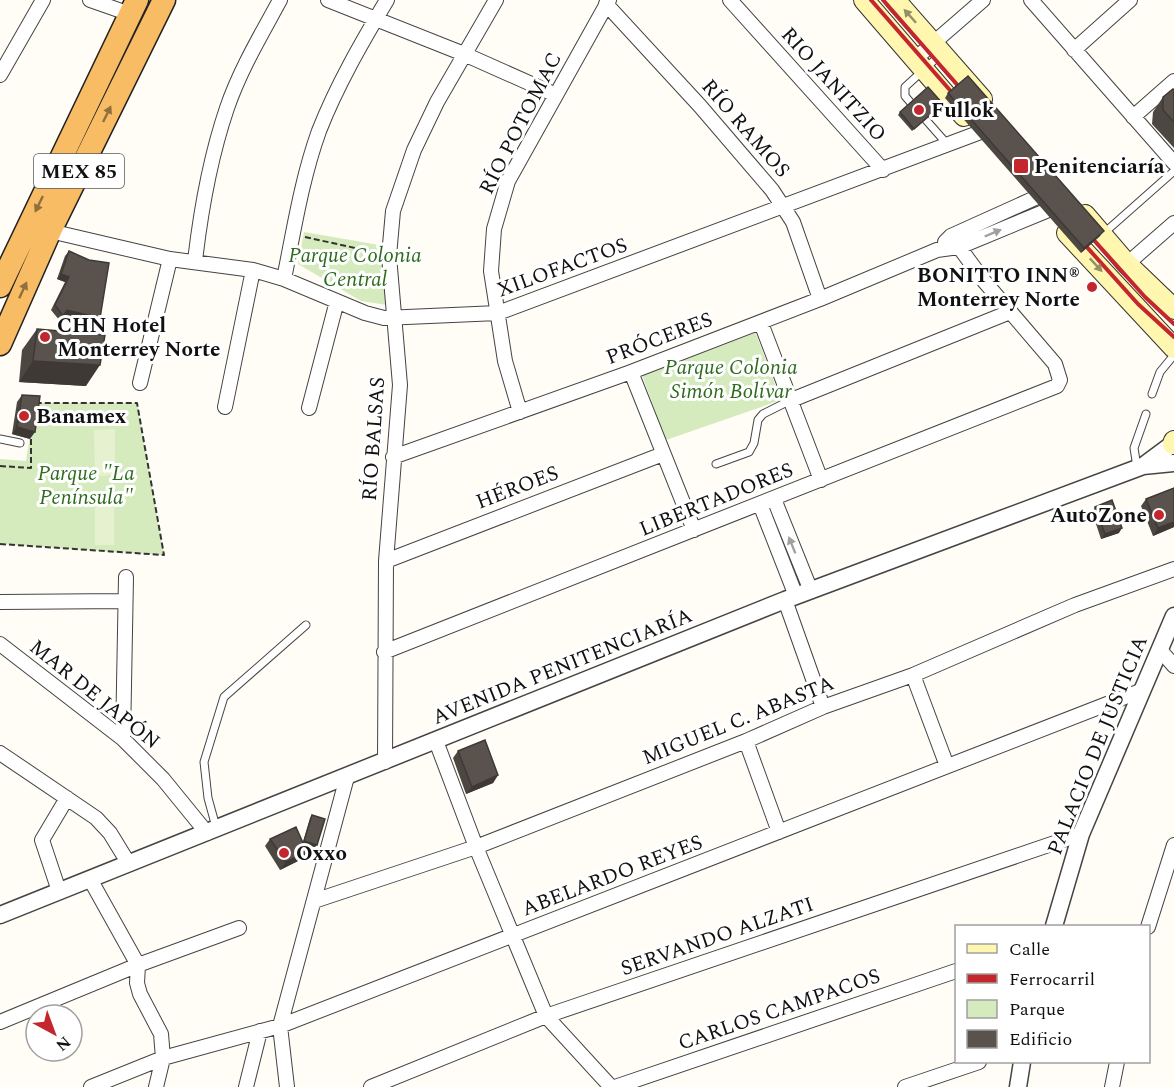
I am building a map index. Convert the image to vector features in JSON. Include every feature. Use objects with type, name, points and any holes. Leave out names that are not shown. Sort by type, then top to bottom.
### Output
[{"type":"highway","name":"MEX 85","points":[[0,344],[50,231],[164,0]]},
{"type":"highway","name":"MEX 85","points":[[0,286],[134,7]]},
{"type":"main road","points":[[864,0],[993,149]]},
{"type":"main road","points":[[895,0],[1008,128]]},
{"type":"main road","points":[[1021,181],[1174,348]]},
{"type":"main road","points":[[1072,200],[1128,264],[1171,303]]},
{"type":"street","points":[[0,75],[43,0]]},
{"type":"street","points":[[90,0],[134,7]]},
{"type":"street","points":[[195,261],[207,180],[227,107],[238,80],[280,0]]},
{"type":"street","points":[[328,0],[464,54],[556,95]]},
{"type":"street","points":[[284,279],[309,160],[320,130],[334,95],[387,0]]},
{"type":"street","name":"RÍO BALSAS","points":[[385,762],[386,561],[393,457],[400,412],[396,320],[389,256],[393,211],[414,150],[464,54],[496,0]]},
{"type":"street","name":"RIO JANITZIO","points":[[730,0],[883,170]]},
{"type":"street","points":[[920,64],[983,0]]},
{"type":"street","points":[[1031,0],[1174,163]]},
{"type":"street","points":[[1074,50],[1130,0]]},
{"type":"street","name":"RÍO POTOMAC","points":[[520,412],[505,361],[491,271],[494,228],[508,181],[608,2]]},
{"type":"street","name":"RÍO RAMOS","points":[[608,2],[758,171],[784,207],[800,239],[820,299]]},
{"type":"street","points":[[1133,117],[1174,81]]},
{"type":"street","name":"XILOFACTOS","points":[[50,231],[170,259],[253,270],[284,279],[365,313],[396,320],[498,314],[979,133],[1008,128]]},
{"type":"street","name":"PRÓCERES","points":[[393,457],[760,323],[937,250],[1041,204]]},
{"type":"street","points":[[1128,264],[1174,224]]},
{"type":"street","points":[[789,401],[1010,312],[955,242]]},
{"type":"street","points":[[140,383],[170,259]]},
{"type":"street","points":[[225,407],[253,270]]},
{"type":"street","points":[[309,408],[337,301]]},
{"type":"street","name":"LIBERTADORES","points":[[384,652],[1049,390],[1060,380],[1054,364],[1010,312]]},
{"type":"street","points":[[760,323],[821,480]]},
{"type":"street","points":[[631,372],[694,530]]},
{"type":"street","name":"AVENIDA PENITENCIARÍA","points":[[0,915],[797,596],[1140,467],[1174,448]]},
{"type":"street","name":"HÉROES","points":[[386,561],[663,454]]},
{"type":"street","points":[[774,499],[823,707]]},
{"type":"street","points":[[760,504],[797,596]]},
{"type":"street","name":"MIGUEL C. ABASTA","points":[[314,901],[476,847],[746,741],[823,707],[913,675],[1076,605],[1174,569]]},
{"type":"street","points":[[123,739],[126,577]]},
{"type":"street","points":[[0,602],[124,601]]},
{"type":"street","name":"PALACIO DE JUSTICIA","points":[[1055,925],[1081,834],[1174,616]]},
{"type":"street","name":"MAR DE JAPÓN","points":[[0,644],[123,739],[212,831]]},
{"type":"street","points":[[1161,650],[1174,666]]},
{"type":"street","points":[[913,675],[947,766]]},
{"type":"street","name":"ABELARDO REYES","points":[[91,1087],[163,1058],[280,1026],[1143,690]]},
{"type":"street","points":[[436,741],[476,847],[546,1016],[613,1087]]},
{"type":"street","points":[[746,741],[779,832]]},
{"type":"street","points":[[2,758],[67,798],[104,826],[129,864]]},
{"type":"street","points":[[287,1087],[280,1026],[347,777]]},
{"type":"street","points":[[59,891],[42,840],[67,798]]},
{"type":"street","name":"SERVANDO ALZATI","points":[[371,1087],[546,1016],[1081,834]]},
{"type":"street","points":[[1150,925],[1174,845]]},
{"type":"street","points":[[90,879],[138,964],[139,988],[161,1034],[163,1058],[156,1087]]},
{"type":"street","points":[[0,1022],[138,964],[239,928]]},
{"type":"street","name":"CARLOS CAMPACOS","points":[[613,1087],[955,972]]},
{"type":"street","points":[[246,1087],[260,1031]]},
{"type":"street","points":[[905,1087],[976,1063]]},
{"type":"street","points":[[1018,1087],[1022,1063]]},
{"type":"street","points":[[1112,1087],[1117,1063]]},
{"type":"lane","points":[[911,103],[905,96],[905,87],[920,64]]},
{"type":"lane","points":[[926,120],[948,145]]},
{"type":"lane","points":[[1102,235],[1174,171]]},
{"type":"lane","points":[[1152,394],[1160,372],[1174,355]]},
{"type":"lane","points":[[716,464],[749,452],[754,443],[758,420],[763,414],[789,401]]},
{"type":"lane","points":[[1140,467],[1134,448],[1146,414]]},
{"type":"lane","points":[[0,439],[20,443]]},
{"type":"lane","points":[[212,831],[204,762],[224,697],[306,624]]},
{"type":"path","points":[[293,234],[389,256]]},
{"type":"path","points":[[0,544],[164,555],[137,403],[35,403]]},
{"type":"path","points":[[0,466],[31,468],[31,429]]},
{"type":"green space","name":"Parque Colonia Central","points":[[304,232],[385,246],[387,305],[361,301],[298,264]]},
{"type":"green space","name":"Parque Colonia Simón Bolívar","points":[[755,331],[781,400],[666,440],[642,375]]},
{"type":"green space","name":"Parque \"La Península\"","points":[[35,403],[137,403],[164,555],[0,544],[0,459],[26,461]]},
{"type":"green space","points":[[115,429],[115,475],[95,476],[94,430]]},
{"type":"green space","points":[[114,503],[114,545],[95,545],[95,504]]},
{"type":"building","points":[[968,76],[1104,231],[1084,248],[948,93]]},
{"type":"building","name":"Fullok","points":[[928,87],[943,104],[914,129],[900,112]]},
{"type":"building","points":[[1173,89],[1174,122],[1163,110],[1163,97]]},
{"type":"building","points":[[69,251],[89,260],[109,263],[100,318],[67,310],[63,316],[55,305],[69,277],[61,274]]},
{"type":"building","points":[[37,329],[105,335],[100,365],[33,361]]},
{"type":"building","name":"Banamex","points":[[22,395],[40,396],[35,432],[17,427]]},
{"type":"building","name":"AutoZone","points":[[1174,488],[1174,522],[1158,528],[1146,499]]},
{"type":"building","points":[[1112,500],[1122,528],[1105,534],[1095,507]]},
{"type":"building","points":[[485,740],[498,775],[472,787],[458,751]]},
{"type":"building","points":[[312,815],[325,819],[317,845],[304,841]]},
{"type":"building","points":[[296,827],[307,852],[286,862],[270,839]]},
{"type":"railway","points":[[871,0],[962,104]]},
{"type":"railway","points":[[883,0],[968,97]]},
{"type":"railway","points":[[1083,228],[1145,297],[1174,324]]},
{"type":"railway","points":[[1076,235],[1138,304],[1174,337]]},
{"type":"place","name":"Fullok","points":[[919,110]]},
{"type":"place","name":"Penitenciaría","points":[[1021,166]]},
{"type":"place","name":"BONITTO INN® Monterrey Norte","points":[[1092,287]]},
{"type":"place","name":"CHN Hotel Monterrey Norte","points":[[45,337]]},
{"type":"place","name":"Banamex","points":[[24,416]]},
{"type":"place","name":"AutoZone","points":[[1159,515]]},
{"type":"place","name":"Oxxo","points":[[284,853]]}]
